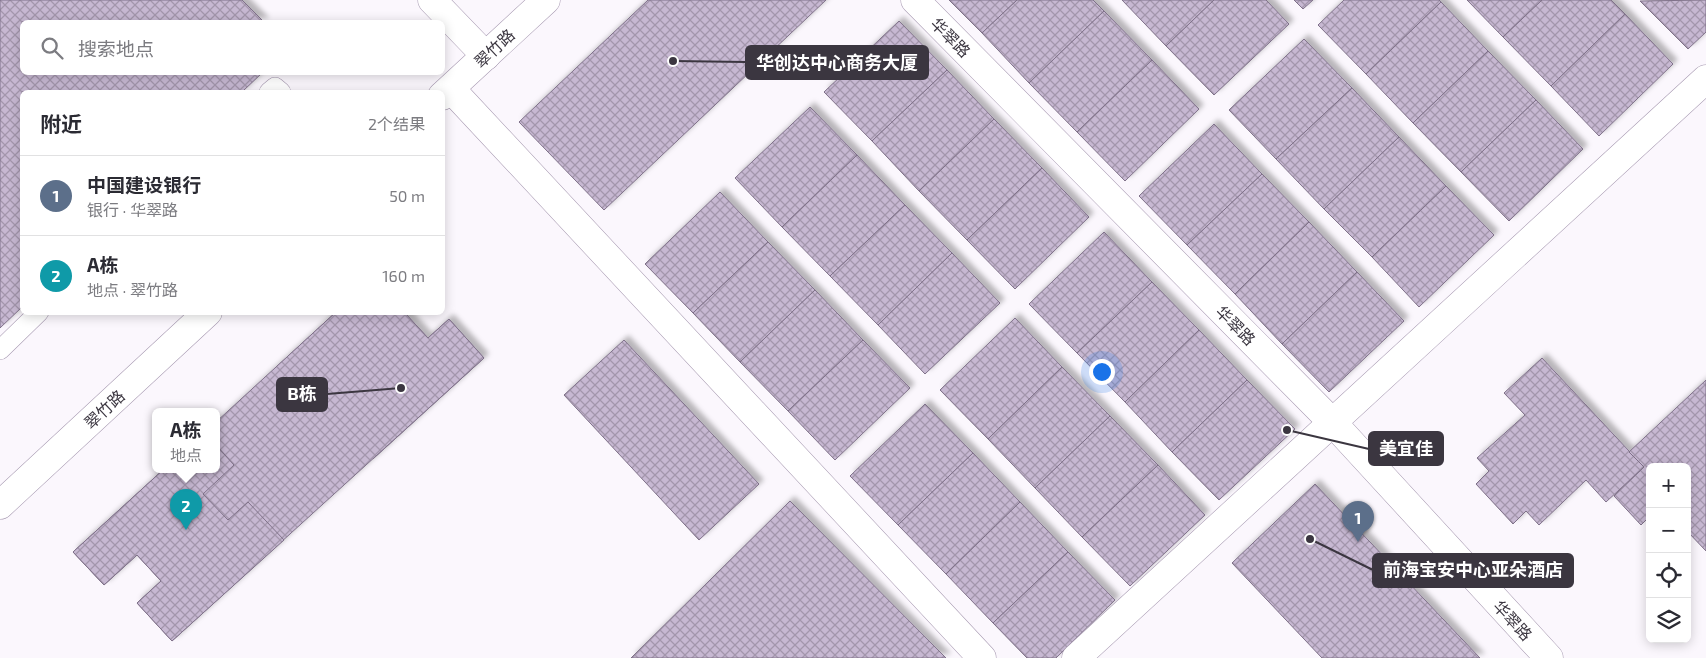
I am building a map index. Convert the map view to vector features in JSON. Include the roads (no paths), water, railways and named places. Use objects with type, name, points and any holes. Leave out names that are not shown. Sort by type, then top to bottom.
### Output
[{"type":"street","points":[[432,0],[486,56]]},
{"type":"street","name":"翠竹路","points":[[447,93],[546,0]]},
{"type":"street","name":"华翠路","points":[[915,0],[1332,423],[1549,658]]},
{"type":"street","points":[[1076,658],[1706,79]]},
{"type":"street","points":[[447,93],[982,658]]},
{"type":"street","name":"翠竹路","points":[[0,505],[205,315]]},
{"type":"lane","points":[[0,350],[37,315]]},
{"type":"place","name":"华创达中心商务大厦","points":[[673,61]]},
{"type":"place","name":"B栋","points":[[401,388]]},
{"type":"place","name":"美宜佳","points":[[1287,430]]},
{"type":"place","name":"A栋","points":[[186,530]]},
{"type":"place","name":"前海宝安中心亚朵酒店","points":[[1310,539]]},
{"type":"place","name":"中国建设银行","points":[[1358,542]]}]
